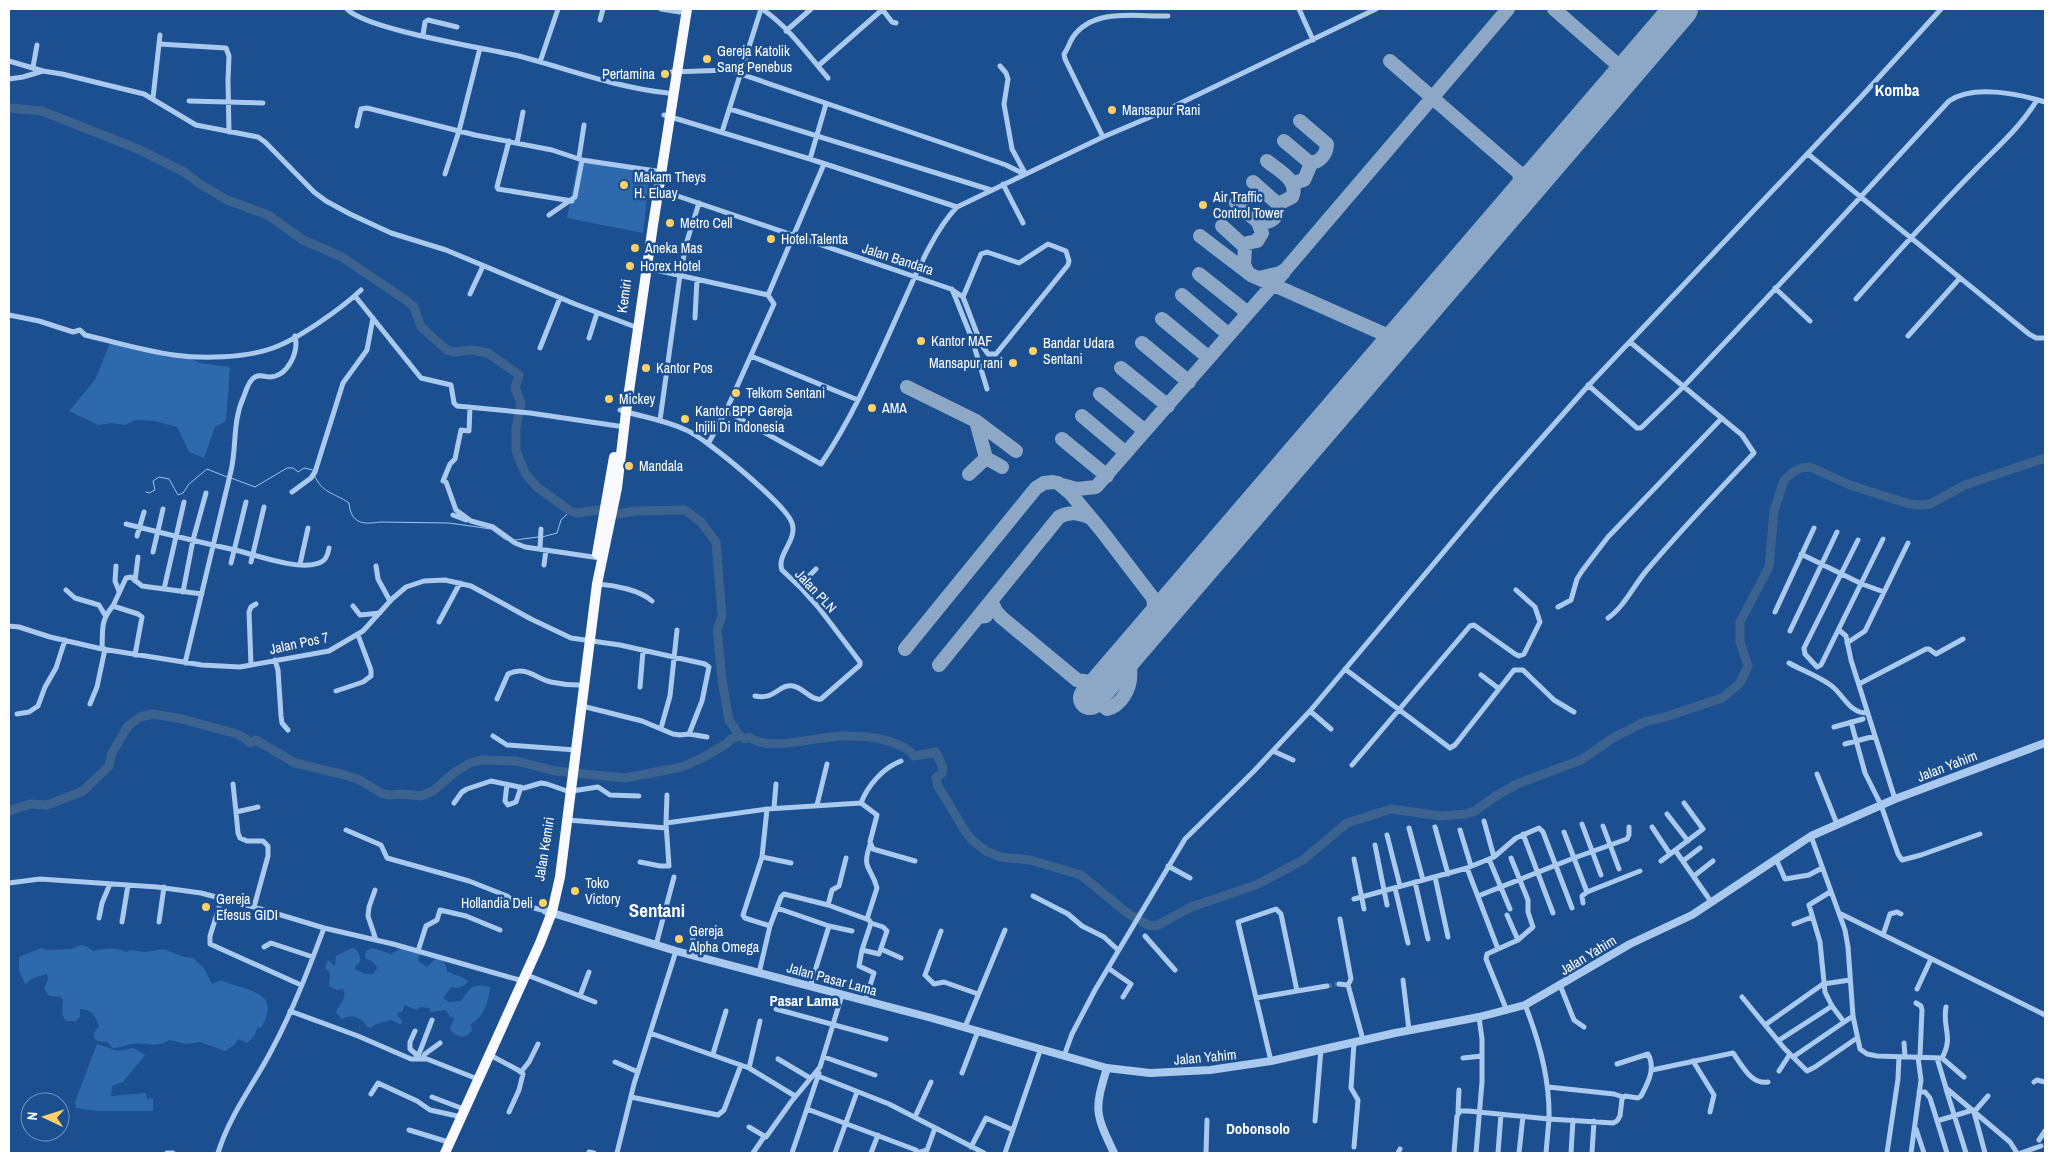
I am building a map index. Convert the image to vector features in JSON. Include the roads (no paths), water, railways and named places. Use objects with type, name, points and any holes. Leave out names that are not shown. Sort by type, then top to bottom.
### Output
[{"type":"highway","name":"Kemiri","points":[[604,536],[613,488],[683,10]]},
{"type":"highway","name":"Kemiri","points":[[656,189],[656,171],[667,116],[668,93],[674,72]]},
{"type":"highway","name":"Kemiri","points":[[613,488],[618,426],[623,411]]},
{"type":"highway","name":"Jalan Kemiri","points":[[549,912],[570,789],[582,706],[588,641],[604,536]]},
{"type":"highway","name":"Jalan Kemiri","points":[[574,755],[579,685],[588,641],[600,558]]},
{"type":"highway","name":"Jalan Kemiri","points":[[440,1153],[490,1055],[523,979],[549,912],[560,877],[568,820],[570,789]]},
{"type":"highway","name":"Jalan Kemiri","points":[[458,1116],[523,979]]},
{"type":"highway","points":[[445,1153],[458,1116]]},
{"type":"street","points":[[347,9],[357,16],[377,24],[540,62],[637,88],[668,93]]},
{"type":"street","points":[[540,62],[558,9]]},
{"type":"street","points":[[600,20],[603,9]]},
{"type":"street","points":[[661,9],[683,10]]},
{"type":"street","points":[[722,132],[763,9],[786,31],[828,78]]},
{"type":"street","points":[[786,31],[811,9]]},
{"type":"street","points":[[818,66],[882,9],[892,22],[896,23]]},
{"type":"street","points":[[1299,9],[1313,40]]},
{"type":"street","points":[[726,411],[821,464],[858,400],[915,276],[947,216],[957,207],[1103,137],[1162,112],[1376,9]]},
{"type":"street","points":[[1064,1056],[1084,1011],[1118,950],[1188,835],[1273,751],[1310,711],[1494,492],[1588,385],[1808,154],[1941,9]]},
{"type":"street","points":[[1103,137],[1065,59],[1064,54],[1069,49],[1072,39],[1090,23],[1104,17],[1120,14],[1168,16]]},
{"type":"street","points":[[423,35],[425,22],[428,20],[457,27]]},
{"type":"street","points":[[153,98],[160,35]]},
{"type":"street","points":[[159,44],[226,48],[229,56],[229,132]]},
{"type":"street","points":[[33,67],[37,45]]},
{"type":"street","points":[[445,174],[459,131],[480,48]]},
{"type":"street","points":[[9,61],[43,71],[135,91],[153,98],[189,122],[249,135],[262,140],[314,192],[337,207],[391,233],[428,243],[597,313],[636,327]]},
{"type":"street","points":[[1000,66],[1008,79],[1004,104],[1012,149],[1024,174]]},
{"type":"street","points":[[674,72],[721,70],[740,74],[998,162],[1024,174]]},
{"type":"street","points":[[9,79],[23,78],[43,71]]},
{"type":"street","points":[[1588,385],[1638,429],[1683,387],[1861,197],[1943,106],[1955,96],[1976,92],[2009,94],[2045,102]]},
{"type":"street","points":[[1856,299],[1910,237],[2008,138],[2037,100]]},
{"type":"street","points":[[189,101],[263,103]]},
{"type":"street","points":[[810,159],[826,104]]},
{"type":"street","points":[[357,126],[361,109],[364,107],[459,131],[552,150],[580,159],[656,171]]},
{"type":"street","points":[[730,109],[991,190]]},
{"type":"street","points":[[517,143],[523,112]]},
{"type":"street","points":[[667,116],[810,159],[957,207]]},
{"type":"street","points":[[549,215],[572,201],[575,197],[584,125]]},
{"type":"street","points":[[509,141],[497,187],[498,190],[572,201]]},
{"type":"street","points":[[1808,154],[2032,336],[2045,338]]},
{"type":"street","points":[[768,295],[824,164]]},
{"type":"street","points":[[1003,184],[1023,223]]},
{"type":"street","name":"Jalan Bandara","points":[[656,189],[915,276],[951,289],[963,297]]},
{"type":"street","points":[[660,420],[680,275],[687,241],[699,203]]},
{"type":"street","points":[[1048,244],[1061,248],[1068,255],[1069,261],[1065,270],[996,354],[985,351],[963,297],[982,253],[990,253],[1019,264],[1048,244]]},
{"type":"street","points":[[470,294],[483,266]]},
{"type":"street","points":[[644,268],[768,295],[774,304],[726,411],[708,444]]},
{"type":"street","points":[[1908,336],[1960,278]]},
{"type":"street","points":[[695,318],[698,279]]},
{"type":"street","points":[[1775,288],[1810,321]]},
{"type":"street","points":[[951,289],[972,339],[988,390]]},
{"type":"street","points":[[9,315],[39,321],[73,332],[80,330],[86,335],[162,354],[214,356],[259,352],[272,348],[334,311],[361,290]]},
{"type":"street","points":[[355,296],[421,378],[450,384],[455,405],[530,413],[618,426]]},
{"type":"street","points":[[540,348],[560,298]]},
{"type":"street","points":[[588,338],[597,313]]},
{"type":"street","points":[[292,492],[311,478],[315,472],[343,383],[367,350],[373,318]]},
{"type":"street","points":[[185,663],[230,472],[234,430],[244,395],[255,377],[277,375],[287,367],[296,348],[295,336]]},
{"type":"street","points":[[1608,618],[1616,611],[1638,580],[1661,553],[1754,453],[1742,434],[1630,342]]},
{"type":"street","points":[[751,356],[858,400]]},
{"type":"street","points":[[470,407],[469,431],[461,430],[455,459],[450,464],[443,481],[446,482],[456,510],[471,521]]},
{"type":"street","name":"Jalan PLN","points":[[623,411],[660,420],[686,429],[755,481],[790,519],[793,534],[780,566],[785,574],[799,586],[825,616],[860,665],[822,699],[814,699],[802,689],[789,686],[768,697],[755,696]]},
{"type":"street","points":[[1558,607],[1571,600],[1577,579],[1582,570],[1616,527],[1722,418]]},
{"type":"street","points":[[183,592],[193,540],[206,493]]},
{"type":"street","points":[[164,589],[184,502]]},
{"type":"street","points":[[230,563],[246,502]]},
{"type":"street","points":[[251,562],[264,507]]},
{"type":"street","points":[[152,552],[163,509]]},
{"type":"street","points":[[137,536],[144,512]]},
{"type":"street","points":[[453,515],[489,525],[515,543],[540,549],[600,558]]},
{"type":"street","points":[[126,524],[300,564],[317,564],[322,562],[326,558],[328,548]]},
{"type":"street","points":[[300,564],[308,528]]},
{"type":"street","points":[[1775,612],[1814,528]]},
{"type":"street","points":[[1790,631],[1837,532]]},
{"type":"street","points":[[540,549],[541,534]]},
{"type":"street","points":[[1858,540],[1804,648],[1805,654],[1816,666],[1821,665],[1883,539]]},
{"type":"street","points":[[1847,643],[1865,631],[1908,544]]},
{"type":"street","points":[[544,565],[546,550]]},
{"type":"street","points":[[1801,554],[1862,584],[1884,592]]},
{"type":"street","points":[[135,581],[138,557]]},
{"type":"street","points":[[116,566],[115,581],[119,591]]},
{"type":"street","points":[[376,566],[378,579],[390,601]]},
{"type":"street","points":[[799,586],[816,569]]},
{"type":"street","points":[[90,704],[97,687],[104,649],[101,633],[105,615],[113,606],[126,578],[131,577],[142,586],[202,594]]},
{"type":"street","name":"Jalan Pos 7","points":[[9,626],[104,649],[185,663],[230,668],[321,653],[358,635],[400,592],[417,583],[436,580],[460,583],[480,590],[555,632],[588,641],[706,664],[708,667],[702,701],[689,734]]},
{"type":"street","points":[[439,622],[460,583]]},
{"type":"street","points":[[597,584],[619,586],[642,594],[652,602]]},
{"type":"street","points":[[66,590],[76,598],[99,605],[105,615]]},
{"type":"street","points":[[1352,765],[1471,625],[1516,654],[1521,656],[1524,654],[1540,622],[1535,607],[1516,590]]},
{"type":"street","points":[[251,665],[249,612],[251,607],[256,604]]},
{"type":"street","points":[[113,606],[142,617],[136,655]]},
{"type":"street","points":[[352,606],[360,615],[380,613]]},
{"type":"street","points":[[662,728],[670,696],[677,630]]},
{"type":"street","points":[[1839,630],[1846,636],[1859,684],[1896,799]]},
{"type":"street","points":[[336,691],[362,682],[371,676],[371,670],[358,635]]},
{"type":"street","points":[[1859,684],[1928,648],[1936,654],[1962,639]]},
{"type":"street","points":[[18,714],[29,712],[38,706],[45,687],[56,668],[65,640]]},
{"type":"street","points":[[640,688],[643,651]]},
{"type":"street","points":[[275,660],[278,670],[282,723],[288,730]]},
{"type":"street","points":[[1789,663],[1834,688],[1853,709],[1868,713]]},
{"type":"street","points":[[1345,669],[1452,748],[1514,670],[1520,669],[1554,700],[1574,712]]},
{"type":"street","points":[[497,700],[508,674],[520,670],[535,674],[548,682],[579,685]]},
{"type":"street","points":[[1481,676],[1498,688]]},
{"type":"street","points":[[582,706],[625,716],[680,735],[707,736]]},
{"type":"street","points":[[1310,711],[1331,729]]},
{"type":"street","points":[[1834,727],[1863,719]]},
{"type":"street","points":[[1851,722],[1865,773],[1881,806],[1898,854],[1902,860],[1921,856],[1980,834]]},
{"type":"street","points":[[492,736],[507,746],[574,755]]},
{"type":"street","points":[[1845,744],[1875,736]]},
{"type":"street","name":"Jalan Yahim","points":[[1107,1068],[1142,1073],[1227,1068],[1271,1061],[1409,1030],[1478,1018],[1525,1005],[1622,948],[1680,921],[1712,903],[1811,836],[1896,799],[2045,743]]},
{"type":"street","points":[[1273,751],[1293,760]]},
{"type":"street","points":[[860,803],[866,791],[876,780],[889,767],[901,761]]},
{"type":"street","points":[[817,806],[827,764]]},
{"type":"street","points":[[1817,774],[1837,824]]},
{"type":"street","points":[[454,803],[462,792],[491,781],[522,788],[541,783],[570,789],[598,787],[610,796],[639,796]]},
{"type":"street","points":[[233,784],[240,838],[246,841],[263,841],[268,846],[268,856],[254,907]]},
{"type":"street","points":[[507,784],[505,800],[508,805],[516,802],[522,788]]},
{"type":"street","points":[[774,808],[776,784]]},
{"type":"street","points":[[640,862],[669,866],[666,826],[667,795]]},
{"type":"street","points":[[568,820],[666,826],[774,808],[860,803],[877,815],[866,866],[877,888],[859,966],[874,973],[866,1001]]},
{"type":"street","points":[[1661,861],[1703,829],[1684,803]]},
{"type":"street","points":[[236,812],[258,808]]},
{"type":"street","points":[[767,809],[762,857],[743,915],[745,918],[770,926]]},
{"type":"street","points":[[1667,814],[1688,841]]},
{"type":"street","points":[[1484,821],[1492,858],[1510,908]]},
{"type":"street","points":[[1582,824],[1601,875]]},
{"type":"street","points":[[1603,826],[1619,869]]},
{"type":"street","points":[[1435,827],[1448,874]]},
{"type":"street","points":[[1478,896],[1627,839],[1629,835],[1628,827]]},
{"type":"street","points":[[1652,827],[1670,854]]},
{"type":"street","points":[[1409,828],[1423,880]]},
{"type":"street","points":[[1354,899],[1469,867],[1492,858],[1514,840],[1536,828],[1541,829],[1572,908]]},
{"type":"street","points":[[346,830],[381,845],[385,857],[469,881],[507,896],[518,904],[549,912]]},
{"type":"street","points":[[1460,830],[1478,896],[1498,949]]},
{"type":"street","points":[[1564,832],[1587,892]]},
{"type":"street","points":[[1523,834],[1553,913]]},
{"type":"street","points":[[1387,835],[1408,944]]},
{"type":"street","points":[[1811,836],[1830,892],[1839,912],[1848,947],[1853,1016],[1860,1049],[1867,1054],[1939,1058],[1964,1076]]},
{"type":"street","points":[[870,845],[875,850],[915,861]]},
{"type":"street","points":[[1374,845],[1387,905]]},
{"type":"street","points":[[1683,861],[1700,848]]},
{"type":"street","points":[[1676,850],[1712,903]]},
{"type":"street","points":[[762,857],[791,863]]},
{"type":"street","points":[[828,905],[832,890],[839,886],[846,858]]},
{"type":"street","points":[[1507,1011],[1486,959],[1487,954],[1518,940],[1532,929],[1533,926],[1528,912],[1529,903],[1511,858]]},
{"type":"street","points":[[1354,859],[1364,909]]},
{"type":"street","points":[[1776,859],[1785,879],[1809,875],[1822,868]]},
{"type":"street","points":[[1694,876],[1713,861]]},
{"type":"street","points":[[1168,866],[1190,878]]},
{"type":"street","points":[[1583,903],[1582,896],[1587,892],[1640,872]]},
{"type":"street","points":[[656,945],[674,877]]},
{"type":"street","points":[[1435,877],[1448,937]]},
{"type":"street","points":[[9,883],[40,879],[164,887],[222,898],[324,928],[523,979],[595,1002]]},
{"type":"street","points":[[1415,882],[1428,939]]},
{"type":"street","points":[[99,918],[102,902],[110,884]]},
{"type":"street","points":[[122,922],[128,885]]},
{"type":"street","points":[[158,922],[164,887]]},
{"type":"street","points":[[375,890],[368,916],[376,940]]},
{"type":"street","points":[[1830,892],[1810,903],[1812,917],[1820,942],[1823,984],[1832,1006],[1844,1022]]},
{"type":"street","points":[[759,973],[770,926],[784,894],[828,905],[887,930],[881,949],[877,954],[862,950]]},
{"type":"street","points":[[1033,896],[1068,914],[1082,926],[1104,937],[1118,950]]},
{"type":"street","points":[[222,898],[210,936],[210,944],[301,985]]},
{"type":"street","points":[[777,908],[852,932]]},
{"type":"street","points":[[1271,1061],[1238,922],[1272,909],[1281,912],[1297,991]]},
{"type":"street","points":[[418,951],[426,926],[437,920],[440,910],[466,916],[500,930]]},
{"type":"street","name":"Jalan Pasar Lama","points":[[549,912],[688,954],[965,1027],[1107,1068]]},
{"type":"street","points":[[1839,912],[2045,1015]]},
{"type":"street","points":[[1883,935],[1890,914],[1897,912],[1901,914]]},
{"type":"street","points":[[1507,915],[1518,940]]},
{"type":"street","points":[[1794,924],[1812,917]]},
{"type":"street","points":[[1340,919],[1351,979],[1348,985],[1363,1040]]},
{"type":"street","points":[[810,987],[829,926]]},
{"type":"street","points":[[218,1153],[230,1122],[267,1060],[324,928]]},
{"type":"street","points":[[688,954],[696,928],[721,935]]},
{"type":"street","points":[[965,1027],[1005,930]]},
{"type":"street","points":[[941,931],[926,972],[927,978],[934,984],[944,982],[978,994]]},
{"type":"street","points":[[1146,936],[1175,970]]},
{"type":"street","points":[[264,947],[271,944],[313,957]]},
{"type":"street","points":[[881,949],[901,958]]},
{"type":"street","points":[[617,1153],[638,1072],[676,950]]},
{"type":"street","points":[[1917,989],[1931,959]]},
{"type":"street","points":[[1108,968],[1131,984],[1123,997]]},
{"type":"street","points":[[580,996],[589,972]]},
{"type":"street","points":[[1403,980],[1409,1030]]},
{"type":"street","points":[[1765,1025],[1823,984],[1850,980]]},
{"type":"street","points":[[1339,984],[1348,985]]},
{"type":"street","points":[[1560,985],[1574,1020],[1584,1027]]},
{"type":"street","points":[[1256,998],[1327,986]]},
{"type":"street","points":[[792,1153],[808,1109],[842,995]]},
{"type":"street","points":[[1742,997],[1791,1056],[1806,1070],[1809,1071],[1857,1038]]},
{"type":"street","points":[[1911,1153],[1921,1071],[1919,1056],[1922,1010],[1921,1006],[1916,1003]]},
{"type":"street","points":[[1525,1005],[1536,1037],[1548,1087],[1549,1118],[1546,1153]]},
{"type":"street","points":[[1778,1041],[1832,1006]]},
{"type":"street","points":[[1939,1058],[1947,1049],[1949,1039],[1944,1021],[1946,1007]]},
{"type":"street","points":[[776,1009],[886,1039]]},
{"type":"street","points":[[290,1010],[386,1047],[411,1059],[419,1058],[440,1043]]},
{"type":"street","points":[[713,1054],[726,1011]]},
{"type":"street","points":[[1778,1071],[1791,1056],[1853,1016]]},
{"type":"street","points":[[1476,1153],[1482,1056],[1482,1032],[1478,1018]]},
{"type":"street","points":[[419,1058],[432,1020]]},
{"type":"street","points":[[749,1068],[760,1022]]},
{"type":"street","points":[[415,1031],[410,1042],[410,1049],[419,1058],[475,1078]]},
{"type":"street","points":[[962,1073],[978,1031]]},
{"type":"street","points":[[650,1033],[741,1064],[795,1096]]},
{"type":"street","points":[[1354,1043],[1351,1088],[1358,1100],[1354,1147]]},
{"type":"street","points":[[1887,1153],[1904,1043]]},
{"type":"street","points":[[521,1072],[529,1062],[538,1044]]},
{"type":"street","points":[[1005,1153],[1041,1048]]},
{"type":"street","points":[[1315,1121],[1321,1049]]},
{"type":"street","points":[[1652,1070],[1733,1053],[1753,1079],[1761,1083],[1768,1082]]},
{"type":"street","points":[[1548,1087],[1614,1094],[1623,1098],[1638,1098],[1641,1096],[1652,1070],[1648,1054],[1617,1064]]},
{"type":"street","points":[[490,1055],[521,1072],[523,1080],[509,1112]]},
{"type":"street","points":[[1463,1058],[1482,1056]]},
{"type":"street","points":[[824,1057],[875,1075]]},
{"type":"street","points":[[1939,1058],[1966,1153]]},
{"type":"street","points":[[778,1059],[810,1078]]},
{"type":"street","points":[[1693,1061],[1714,1095],[1710,1112]]},
{"type":"street","points":[[615,1062],[638,1072]]},
{"type":"street","points":[[631,1098],[718,1115],[724,1110],[741,1064]]},
{"type":"street","points":[[753,1153],[795,1096],[820,1067]]},
{"type":"street","points":[[1107,1068],[1097,1110],[1100,1123],[1114,1153]]},
{"type":"street","points":[[818,1076],[889,1104],[984,1153]]},
{"type":"street","points":[[2034,1082],[2037,1080],[2045,1082]]},
{"type":"street","points":[[915,1117],[931,1082]]},
{"type":"street","points":[[370,1094],[378,1083],[418,1101],[430,1110],[458,1116]]},
{"type":"street","points":[[1946,1088],[2010,1142],[2019,1153],[2040,1143],[2045,1131]]},
{"type":"street","points":[[1454,1153],[1459,1090]]},
{"type":"street","points":[[835,1153],[858,1092]]},
{"type":"street","points":[[1919,1092],[1925,1092],[1929,1095],[1947,1153]]},
{"type":"street","points":[[1937,1121],[1973,1111],[1988,1096]]},
{"type":"street","points":[[432,1097],[458,1116]]},
{"type":"street","points":[[1458,1112],[1468,1110],[1573,1120],[1617,1121],[1623,1098]]},
{"type":"street","points":[[808,1109],[878,1135],[917,1153],[927,1150],[935,1128]]},
{"type":"street","points":[[1973,1111],[1986,1153]]},
{"type":"street","points":[[1498,1153],[1502,1114]]},
{"type":"street","points":[[1520,1153],[1523,1116]]},
{"type":"street","points":[[971,1147],[986,1118],[1014,1130]]},
{"type":"street","points":[[1206,1153],[1207,1120]]},
{"type":"street","points":[[1571,1153],[1573,1120]]},
{"type":"street","points":[[1592,1153],[1594,1121]]},
{"type":"street","points":[[1915,1126],[1924,1153]]},
{"type":"street","points":[[750,1127],[764,1137]]},
{"type":"street","points":[[409,1130],[445,1141]]},
{"type":"street","points":[[871,1153],[878,1135]]},
{"type":"street","points":[[167,1153],[173,1153]]},
{"type":"waterway","points":[[9,108],[42,111],[138,149],[184,172],[227,200],[268,215],[303,240],[342,257],[407,301],[414,307],[421,327],[447,350],[453,352],[472,350],[488,353],[519,375],[515,388],[521,403],[516,428],[516,451],[525,473],[537,487],[570,511],[577,513],[598,510],[618,514],[635,511],[685,510],[701,522],[716,542],[722,616],[717,630],[722,680],[729,720],[740,736],[745,739],[749,737],[758,742],[769,744],[843,736],[866,737],[882,739],[899,745],[909,750],[914,756],[936,752],[943,768],[942,773],[936,778],[938,786],[972,840],[986,851],[1000,857],[1030,860],[1081,875],[1127,913],[1148,925],[1156,926],[1191,907],[1256,885],[1303,860],[1347,823],[1391,809],[1441,816],[1466,814],[1475,811],[1517,784],[1581,760],[1613,738],[1644,722],[1722,698],[1740,683],[1748,666],[1740,642],[1740,622],[1769,567],[1774,511],[1784,480],[1793,472],[1801,468],[1810,467],[1850,485],[1909,504],[1920,505],[1930,504],[1965,485],[2045,458]]},
{"type":"waterway","points":[[231,478],[255,487],[287,468],[293,468],[298,472],[304,468],[313,470]]},
{"type":"waterway","points":[[146,492],[149,493],[155,490],[153,481],[159,477],[169,479],[178,495],[183,493],[189,484],[207,469],[227,477]]},
{"type":"waterway","points":[[314,475],[321,486],[349,503],[352,515],[363,523],[449,523],[491,529],[506,540]]},
{"type":"waterway","points":[[542,537],[557,533],[561,520],[570,511]]},
{"type":"waterway","points":[[515,540],[538,537]]},
{"type":"waterway","points":[[9,811],[30,804],[47,805],[83,791],[109,766],[112,753],[128,726],[140,717],[153,714],[182,719],[237,734],[250,743],[256,740],[295,763],[358,779],[381,793],[389,795],[421,796],[433,791],[455,772],[470,763],[482,760],[516,761],[555,771],[625,778],[682,767],[702,758],[731,739],[740,736]]},
{"type":"tunnel","points":[[1327,986],[1339,984]]},
{"type":"place","name":"Gereja Katolik Sang Penebus","points":[[707,59]]},
{"type":"place","name":"Pertamina","points":[[665,74]]},
{"type":"place","name":"Mansapur Rani","points":[[1112,110]]},
{"type":"place","name":"Makam Theys H. Eluay","points":[[624,185]]},
{"type":"place","name":"Air Traffic Control Tower","points":[[1203,205]]},
{"type":"place","name":"Metro Cell","points":[[670,223]]},
{"type":"place","name":"Hotel Talenta","points":[[771,239]]},
{"type":"place","name":"Aneka Mas","points":[[635,248]]},
{"type":"place","name":"Horex Hotel","points":[[630,266]]},
{"type":"place","name":"Kantor MAF","points":[[921,341]]},
{"type":"place","name":"Bandar Udara Sentani","points":[[1033,351]]},
{"type":"place","name":"Mansapur rani","points":[[1013,363]]},
{"type":"place","name":"Kantor Pos","points":[[646,368]]},
{"type":"place","name":"Telkom Sentani","points":[[736,393]]},
{"type":"place","name":"Mickey","points":[[609,399]]},
{"type":"place","name":"AMA","points":[[872,408]]},
{"type":"place","name":"Kantor BPP Gereja Injili Di Indonesia","points":[[685,419]]},
{"type":"place","name":"Mandala","points":[[629,466]]},
{"type":"place","name":"Toko Victory","points":[[575,891]]},
{"type":"place","name":"Hollandia Deli","points":[[543,903]]},
{"type":"place","name":"Gereja Efesus GIDI","points":[[206,907]]},
{"type":"place","name":"Gereja Alpha Omega","points":[[679,939]]},
{"type":"district","name":"Komba","points":[[1897,90]]},
{"type":"district","name":"Sentani","points":[[657,910]]},
{"type":"district","name":"Pasar Lama","points":[[804,1001]]},
{"type":"district","name":"Dobonsolo","points":[[1258,1129]]}]
